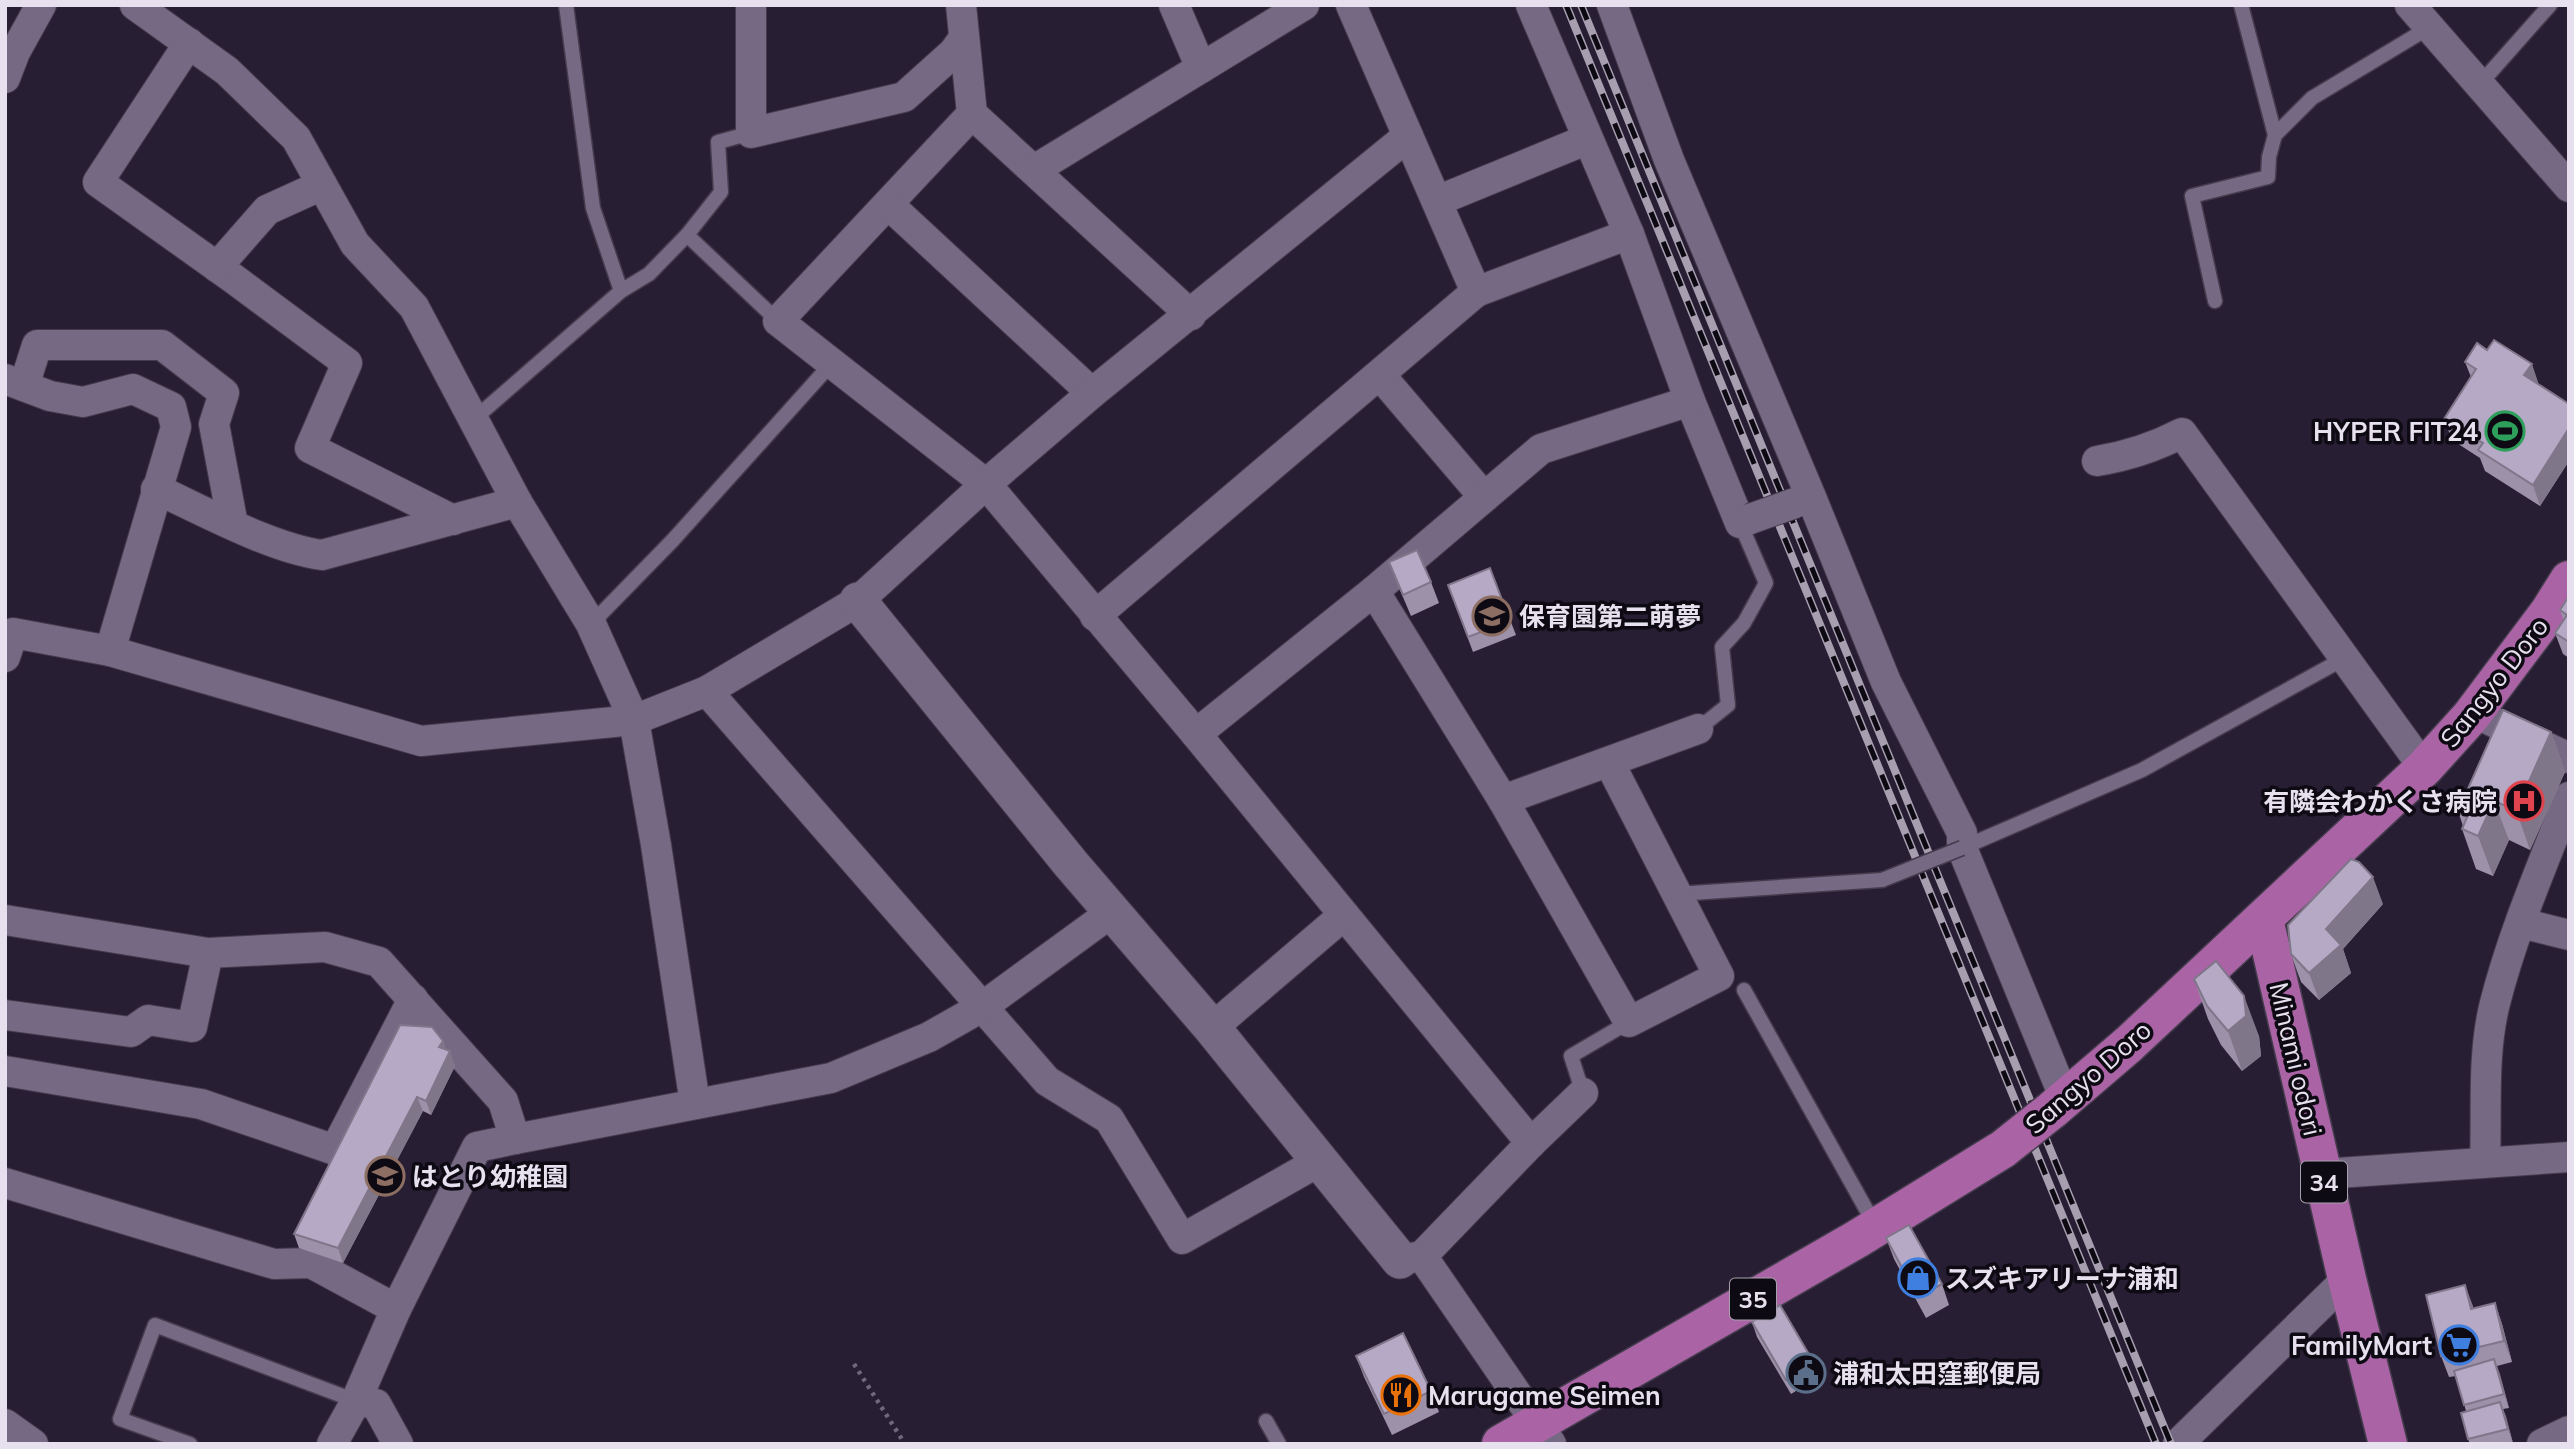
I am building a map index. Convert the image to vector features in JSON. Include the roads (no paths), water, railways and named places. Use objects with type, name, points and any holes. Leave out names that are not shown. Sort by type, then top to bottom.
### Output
[{"type":"main road","name":"Sangyo Doro","points":[[1501,1444],[1544,1434],[2003,1149],[2129,1044],[2424,768],[2473,712],[2549,612],[2569,580]]},
{"type":"main road","name":"Minami odori","points":[[2264,919],[2388,1444]]},
{"type":"street","points":[[5,78],[15,52],[41,5]]},
{"type":"street","points":[[135,5],[227,71],[296,138],[355,244],[414,307],[516,502],[591,624],[634,720],[656,845],[695,1104]]},
{"type":"street","points":[[751,5],[751,132],[904,97],[953,54],[964,38]]},
{"type":"street","points":[[961,5],[972,114],[1191,315]]},
{"type":"street","points":[[1174,5],[1201,68]]},
{"type":"street","points":[[1034,170],[1304,5]]},
{"type":"street","points":[[1351,5],[1475,292]]},
{"type":"street","points":[[1531,5],[1629,234],[1690,401],[1745,521],[1803,500]]},
{"type":"street","points":[[1612,5],[1669,160],[1803,500],[1885,682],[1962,833],[1962,848],[2058,1104]]},
{"type":"street","points":[[2420,16],[2569,187]]},
{"type":"street","points":[[188,44],[98,182],[347,363],[310,448],[453,520]]},
{"type":"street","points":[[972,114],[778,321],[986,484],[1196,734],[1531,1143]]},
{"type":"street","points":[[5,657],[13,634],[110,651],[421,741],[634,720],[708,691],[858,601],[986,484],[1092,394],[1408,136]]},
{"type":"street","points":[[1437,201],[1588,139]]},
{"type":"street","points":[[217,267],[267,210],[322,185]]},
{"type":"street","points":[[888,204],[1092,394]]},
{"type":"street","points":[[1095,616],[1475,292],[1629,234]]},
{"type":"street","points":[[110,651],[176,427],[171,407],[133,389],[83,402],[50,396],[15,383],[37,345],[162,345],[224,393],[214,424],[233,525]]},
{"type":"street","points":[[1380,375],[1484,497]]},
{"type":"street","points":[[1196,734],[1374,591],[1541,449],[1690,401]]},
{"type":"street","points":[[2097,461],[2133,455],[2182,433],[2424,768]]},
{"type":"street","points":[[156,489],[233,525],[304,552],[322,555],[516,502]]},
{"type":"street","points":[[1374,591],[1503,800],[1629,1022],[1718,975],[1609,762]]},
{"type":"street","points":[[858,601],[1112,912],[1212,1028],[1318,1162],[1411,1258],[1544,1434]]},
{"type":"street","points":[[708,691],[1047,1080],[1109,1119],[1182,1239],[1318,1162]]},
{"type":"street","points":[[2473,712],[2569,758]]},
{"type":"street","points":[[1503,800],[1698,729]]},
{"type":"street","points":[[2485,1162],[2488,1055],[2495,1004],[2521,923],[2569,797]]},
{"type":"street","points":[[331,1444],[356,1401],[396,1309],[477,1147],[831,1078],[929,1037],[982,1007],[1112,912]]},
{"type":"street","points":[[1212,1028],[1344,915]]},
{"type":"street","points":[[5,920],[208,953],[325,947],[379,961],[503,1101],[515,1139]]},
{"type":"street","points":[[2521,923],[2569,935]]},
{"type":"street","points":[[5,1015],[131,1032],[148,1020],[192,1027],[208,953]]},
{"type":"street","points":[[5,1071],[201,1104],[335,1150],[414,999]]},
{"type":"street","points":[[1411,1258],[1583,1093]]},
{"type":"street","points":[[2323,1174],[2569,1157]]},
{"type":"street","points":[[7,1191],[274,1264],[311,1263],[396,1309]]},
{"type":"street","points":[[2185,1438],[2347,1279]]},
{"type":"street","points":[[356,1401],[376,1404],[398,1444]]},
{"type":"street","points":[[5,1424],[33,1444]]},
{"type":"street","points":[[2542,1444],[2569,1431]]},
{"type":"lane","points":[[566,5],[593,208],[621,291]]},
{"type":"lane","points":[[2241,5],[2275,135]]},
{"type":"lane","points":[[2480,84],[2550,5]]},
{"type":"lane","points":[[2216,301],[2192,196],[2268,177],[2269,157],[2275,135],[2312,98],[2420,16]]},
{"type":"lane","points":[[473,420],[621,291],[649,274],[687,235],[721,192],[718,142],[751,132]]},
{"type":"lane","points":[[687,235],[778,321]]},
{"type":"lane","points":[[591,624],[673,540],[832,363]]},
{"type":"lane","points":[[1698,729],[1728,705],[1722,646],[1744,623],[1766,583],[1745,521]]},
{"type":"lane","points":[[1677,894],[1882,880],[2142,770],[2345,658]]},
{"type":"lane","points":[[1744,990],[1876,1227]]},
{"type":"lane","points":[[1583,1093],[1571,1056],[1629,1022]]},
{"type":"lane","points":[[190,1444],[120,1419],[155,1325],[356,1401]]},
{"type":"lane","points":[[1266,1421],[1279,1444]]},
{"type":"railway","points":[[1566,5],[2156,1444]]},
{"type":"railway","points":[[1581,5],[2171,1444]]},
{"type":"place","name":"HYPER FIT24","points":[[2505,431]]},
{"type":"place","name":"保育園第二萌夢","points":[[1492,616]]},
{"type":"place","name":"有隣会わかくさ病院","points":[[2524,801]]},
{"type":"place","name":"はとり幼稚園","points":[[385,1176]]},
{"type":"place","name":"スズキアリーナ浦和","points":[[1918,1278]]},
{"type":"place","name":"FamilyMart","points":[[2459,1345]]},
{"type":"place","name":"浦和太田窪郵便局","points":[[1806,1373]]},
{"type":"place","name":"Marugame Seimen","points":[[1401,1395]]}]
